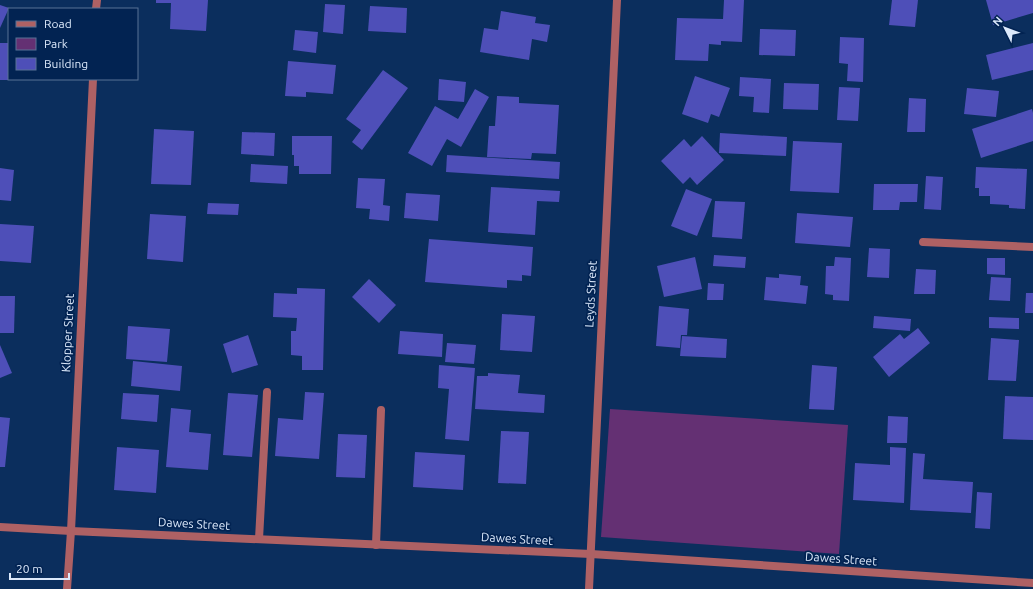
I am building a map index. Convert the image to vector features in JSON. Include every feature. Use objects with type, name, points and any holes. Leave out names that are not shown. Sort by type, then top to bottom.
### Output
[{"type":"street","name":"Leyds Street","points":[[589,589],[618,0]]},
{"type":"street","name":"Klopper Street","points":[[67,589],[93,80]]},
{"type":"street","points":[[923,242],[1033,247]]},
{"type":"street","points":[[259,539],[267,392]]},
{"type":"street","points":[[376,545],[381,410]]},
{"type":"street","name":"Dawes Street","points":[[0,527],[591,554],[1033,583]]},
{"type":"green space","points":[[610,409],[848,425],[839,554],[601,537]]},
{"type":"building","points":[[156,0],[208,0],[206,31],[170,29],[171,3],[156,3]]},
{"type":"building","points":[[724,0],[744,0],[742,42],[721,41],[721,45],[709,44],[708,61],[675,60],[677,18],[723,19]]},
{"type":"building","points":[[892,0],[918,0],[915,27],[889,25]]},
{"type":"building","points":[[986,0],[1033,0],[1033,13],[993,25]]},
{"type":"building","points":[[325,4],[345,5],[343,34],[323,32]]},
{"type":"building","points":[[0,5],[9,8],[0,28]]},
{"type":"building","points":[[370,6],[407,8],[406,33],[368,31]]},
{"type":"building","points":[[501,11],[536,17],[535,23],[550,25],[547,42],[532,39],[529,60],[480,52],[484,28],[498,30]]},
{"type":"building","points":[[760,29],[796,30],[795,56],[759,55]]},
{"type":"building","points":[[295,30],[318,32],[316,53],[293,50]]},
{"type":"building","points":[[840,37],[864,38],[863,82],[847,81],[848,64],[839,63]]},
{"type":"building","points":[[0,43],[8,43],[8,80],[0,80]]},
{"type":"building","points":[[1033,43],[1033,70],[992,80],[986,55]]},
{"type":"building","points":[[288,61],[336,65],[333,94],[306,92],[306,97],[285,96]]},
{"type":"building","points":[[383,70],[408,88],[362,150],[352,142],[361,130],[346,119]]},
{"type":"building","points":[[695,76],[730,88],[719,117],[711,114],[708,123],[682,114]]},
{"type":"building","points":[[740,77],[771,79],[769,113],[753,112],[754,97],[739,96]]},
{"type":"building","points":[[439,79],[466,82],[464,102],[438,100]]},
{"type":"building","points":[[784,83],[819,84],[818,110],[783,109]]},
{"type":"building","points":[[839,87],[860,88],[858,121],[837,120]]},
{"type":"building","points":[[967,88],[999,91],[996,117],[964,114]]},
{"type":"building","points":[[475,89],[489,97],[461,147],[447,139],[432,166],[408,153],[435,106],[458,119]]},
{"type":"building","points":[[497,96],[519,97],[519,103],[559,105],[556,154],[532,153],[531,159],[487,157],[489,126],[495,126]]},
{"type":"building","points":[[909,98],[926,99],[925,132],[907,132]]},
{"type":"building","points":[[1032,109],[1033,141],[981,158],[972,129]]},
{"type":"building","points":[[154,129],[194,131],[191,185],[151,184]]},
{"type":"building","points":[[242,132],[275,133],[274,156],[241,154]]},
{"type":"building","points":[[720,133],[787,137],[786,156],[719,153]]},
{"type":"building","points":[[292,136],[332,136],[331,174],[299,174],[299,166],[294,166],[294,155],[292,155]]},
{"type":"building","points":[[702,136],[724,160],[697,185],[690,177],[683,184],[661,161],[684,139],[691,147]]},
{"type":"building","points":[[793,141],[842,143],[839,193],[790,191]]},
{"type":"building","points":[[447,155],[560,162],[559,179],[446,172]]},
{"type":"building","points":[[251,164],[288,166],[287,184],[250,182]]},
{"type":"building","points":[[976,167],[1027,169],[1025,209],[1009,208],[1009,205],[990,204],[990,196],[979,196],[979,188],[975,188]]},
{"type":"building","points":[[0,168],[14,170],[11,201],[0,200]]},
{"type":"building","points":[[926,176],[943,177],[941,210],[924,209]]},
{"type":"building","points":[[358,178],[385,179],[383,205],[390,206],[389,221],[369,219],[370,209],[356,208]]},
{"type":"building","points":[[874,184],[918,184],[917,202],[900,202],[899,210],[873,210]]},
{"type":"building","points":[[491,187],[560,191],[559,202],[537,201],[535,235],[488,232]]},
{"type":"building","points":[[686,189],[712,199],[697,236],[671,226]]},
{"type":"building","points":[[406,193],[440,195],[438,221],[404,218]]},
{"type":"building","points":[[715,201],[745,202],[742,239],[712,237]]},
{"type":"building","points":[[208,203],[239,204],[238,215],[207,214]]},
{"type":"building","points":[[797,213],[853,217],[850,247],[795,243]]},
{"type":"building","points":[[150,214],[186,216],[183,262],[147,259]]},
{"type":"building","points":[[0,224],[34,226],[31,263],[0,261]]},
{"type":"building","points":[[429,239],[533,247],[531,276],[522,275],[522,281],[507,280],[507,288],[425,282]]},
{"type":"building","points":[[869,248],[890,249],[889,278],[867,277]]},
{"type":"building","points":[[714,255],[746,257],[745,268],[713,266]]},
{"type":"building","points":[[695,257],[702,289],[664,297],[657,266]]},
{"type":"building","points":[[835,257],[851,258],[849,301],[833,300],[833,295],[825,294],[826,266],[834,266]]},
{"type":"building","points":[[987,258],[1005,258],[1005,275],[987,274]]},
{"type":"building","points":[[916,269],[936,270],[935,294],[914,294]]},
{"type":"building","points":[[779,274],[801,276],[800,285],[808,286],[806,304],[764,300],[766,277],[779,278]]},
{"type":"building","points":[[991,277],[1011,278],[1010,301],[989,300]]},
{"type":"building","points":[[369,279],[396,305],[379,323],[352,297]]},
{"type":"building","points":[[708,283],[724,284],[723,300],[707,300]]},
{"type":"building","points":[[297,288],[325,289],[323,370],[302,370],[302,356],[291,355],[291,331],[296,331],[297,318],[273,317],[274,293],[297,294]]},
{"type":"building","points":[[1026,293],[1033,293],[1033,313],[1025,313]]},
{"type":"building","points":[[0,296],[15,296],[14,333],[0,333]]},
{"type":"building","points":[[659,306],[689,309],[687,335],[681,335],[680,348],[656,346]]},
{"type":"building","points":[[502,314],[535,316],[532,352],[500,350]]},
{"type":"building","points":[[874,316],[911,319],[910,331],[873,328]]},
{"type":"building","points":[[989,317],[1019,318],[1019,329],[989,328]]},
{"type":"building","points":[[128,326],[170,329],[167,362],[126,359]]},
{"type":"building","points":[[918,328],[930,343],[889,377],[873,357],[900,334],[904,339]]},
{"type":"building","points":[[400,331],[443,334],[442,357],[398,354]]},
{"type":"building","points":[[248,335],[258,365],[232,373],[223,344]]},
{"type":"building","points":[[682,336],[727,339],[726,358],[680,356]]},
{"type":"building","points":[[991,338],[1019,340],[1016,381],[988,380]]},
{"type":"building","points":[[447,343],[476,345],[474,364],[445,362]]},
{"type":"building","points":[[0,345],[12,373],[0,378]]},
{"type":"building","points":[[133,361],[182,366],[180,391],[131,386]]},
{"type":"building","points":[[439,365],[475,368],[469,441],[445,439],[449,389],[438,388]]},
{"type":"building","points":[[812,365],[837,367],[834,410],[809,409]]},
{"type":"building","points":[[488,373],[520,375],[518,393],[545,395],[544,413],[475,409],[477,376],[488,376]]},
{"type":"building","points":[[305,392],[324,393],[319,459],[275,456],[278,418],[303,420]]},
{"type":"building","points":[[123,393],[159,395],[157,422],[121,419]]},
{"type":"building","points":[[228,393],[258,395],[252,457],[223,455]]},
{"type":"building","points":[[1005,396],[1033,397],[1033,440],[1003,439]]},
{"type":"building","points":[[171,408],[191,410],[189,432],[211,434],[208,470],[166,467]]},
{"type":"building","points":[[888,416],[908,417],[907,443],[887,443]]},
{"type":"building","points":[[0,417],[10,418],[5,467],[0,467]]},
{"type":"building","points":[[501,431],[529,432],[526,484],[498,483]]},
{"type":"building","points":[[338,434],[367,435],[365,478],[336,477]]},
{"type":"building","points":[[117,447],[159,450],[156,493],[114,490]]},
{"type":"building","points":[[890,447],[906,448],[904,503],[853,500],[855,463],[890,465]]},
{"type":"building","points":[[415,452],[465,455],[463,490],[413,487]]},
{"type":"building","points":[[913,453],[925,454],[923,479],[973,482],[971,513],[910,510]]},
{"type":"building","points":[[977,492],[992,493],[990,529],[975,528]]}]
